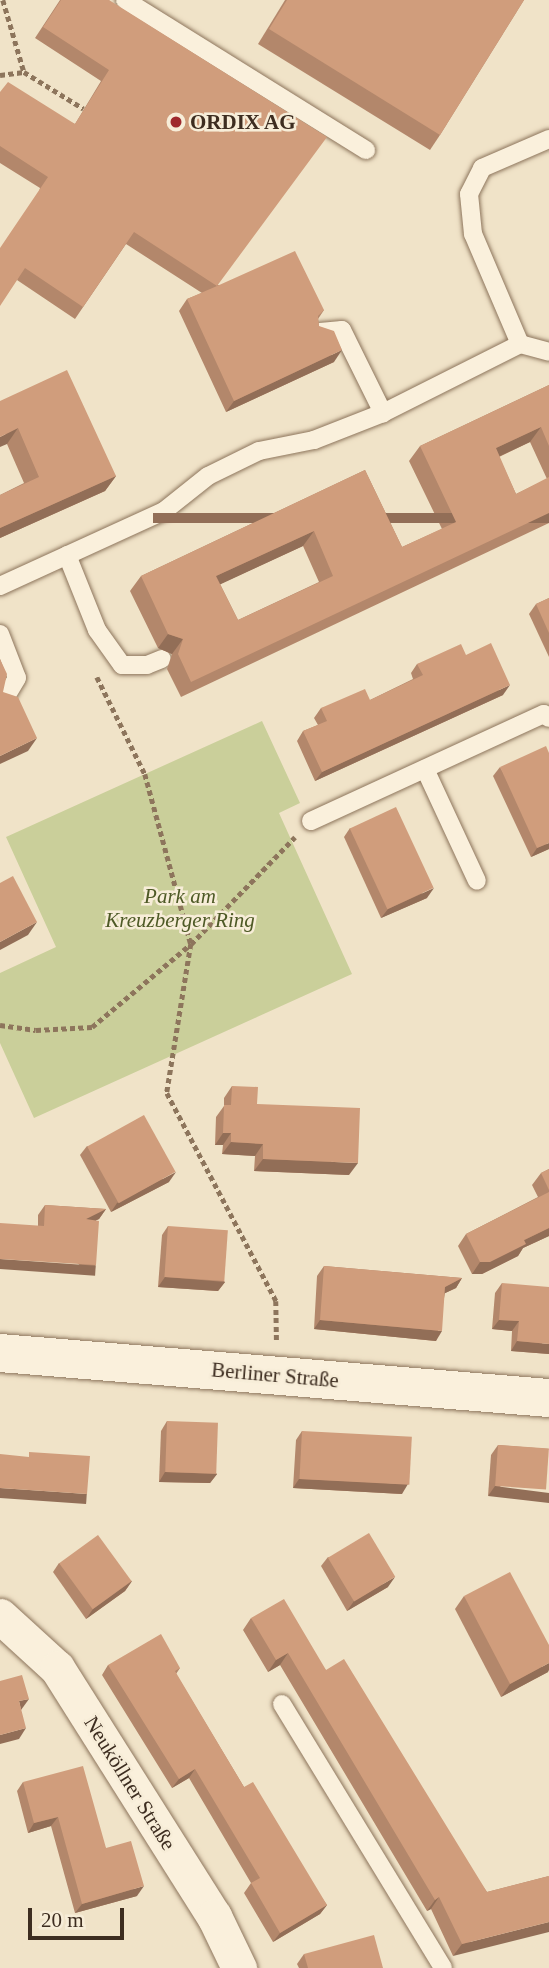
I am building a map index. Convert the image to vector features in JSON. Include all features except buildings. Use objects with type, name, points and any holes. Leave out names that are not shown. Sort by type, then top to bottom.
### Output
[{"type":"street","name":"Berliner Straße","points":[[0,1353],[549,1398]]},
{"type":"street","name":"Neuköllner Straße","points":[[0,1616],[57,1668],[214,1916],[239,1968]]},
{"type":"lane","points":[[125,0],[366,150]]},
{"type":"lane","points":[[520,344],[473,234],[469,194],[482,168],[549,138]]},
{"type":"lane","points":[[320,332],[342,330],[383,413]]},
{"type":"lane","points":[[0,586],[164,511],[208,476],[259,451],[314,440],[383,413],[520,344],[549,339]]},
{"type":"lane","points":[[520,344],[549,352]]},
{"type":"lane","points":[[67,555],[97,630],[122,665],[162,659]]},
{"type":"lane","points":[[0,634],[17,678],[4,700]]},
{"type":"lane","points":[[311,821],[544,714],[549,718]]},
{"type":"lane","points":[[425,769],[477,881]]},
{"type":"lane","points":[[282,1704],[443,1968]]},
{"type":"path","points":[[3,0],[24,72]]},
{"type":"path","points":[[0,75],[24,72],[84,109]]},
{"type":"path","points":[[91,664],[145,774],[191,944],[167,1093],[276,1301],[277,1376]]},
{"type":"path","points":[[0,1025],[36,1030],[92,1027],[191,944],[311,821]]},
{"type":"green space","name":"Park am Kreuzberger Ring","points":[[262,721],[300,803],[279,813],[352,974],[34,1118],[0,1043],[0,973],[56,947],[6,837]]},
{"type":"place","name":"ORDIX AG","points":[[176,122]]}]
